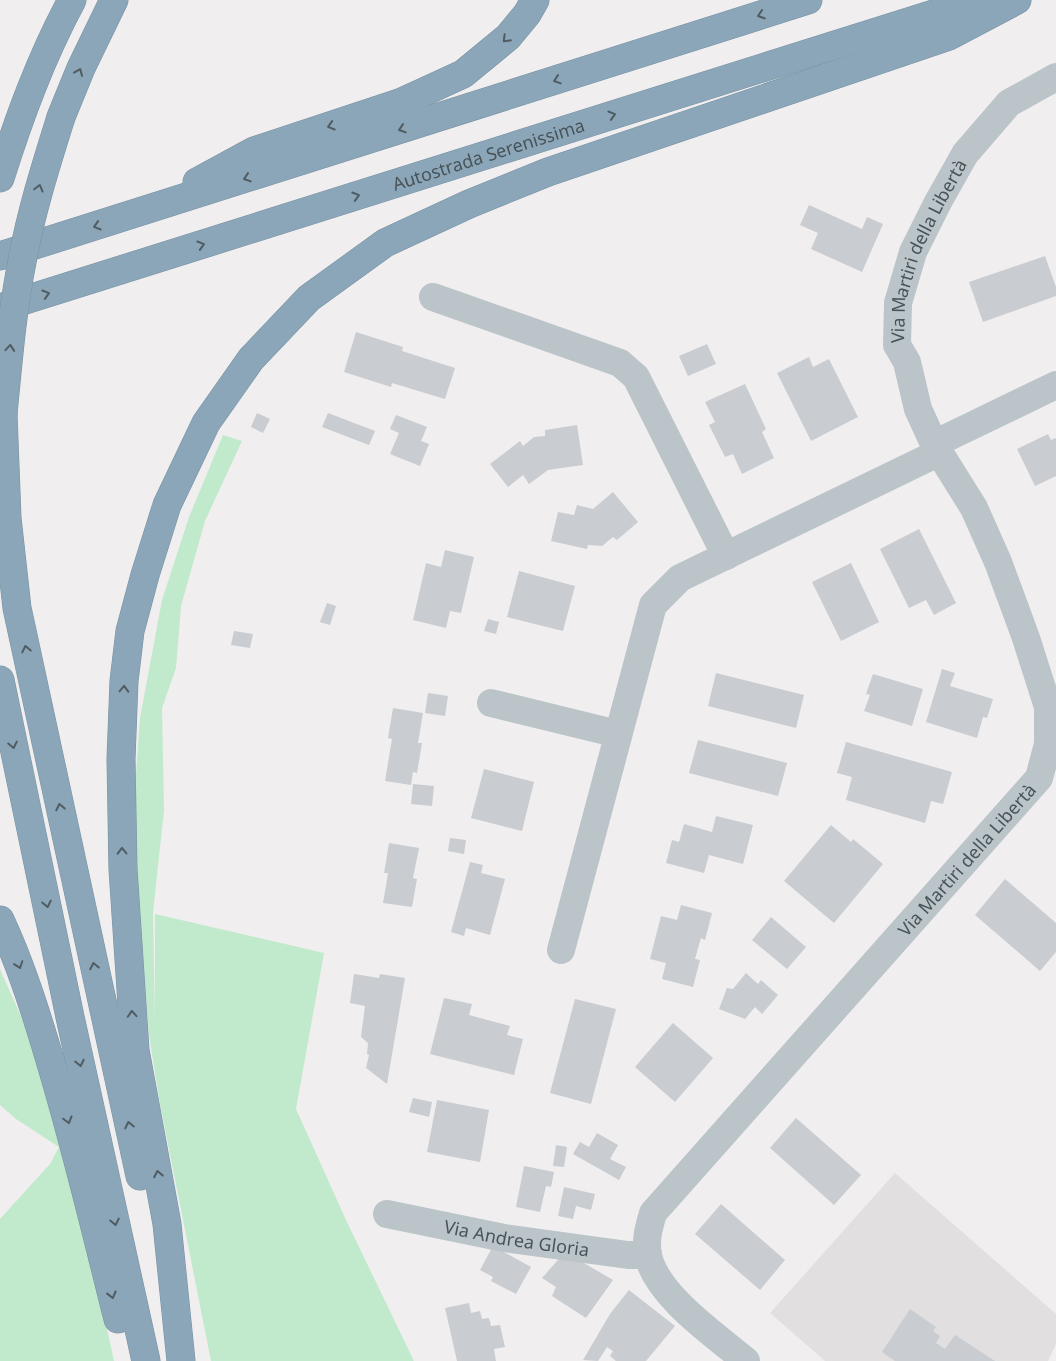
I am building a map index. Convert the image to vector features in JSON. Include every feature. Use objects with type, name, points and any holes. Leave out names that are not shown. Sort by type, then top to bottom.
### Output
[{"type":"highway","points":[[0,178],[20,115],[51,39],[72,0]]},
{"type":"highway","points":[[114,0],[81,68],[61,117],[38,188],[22,262],[3,414],[7,518],[17,608],[180,1361]]},
{"type":"highway","points":[[144,211],[254,150],[402,102],[463,74],[489,55],[508,37],[535,0]]},
{"type":"highway","points":[[0,256],[808,0]]},
{"type":"highway","name":"Autostrada Serenissima","points":[[0,308],[978,0]]},
{"type":"highway","points":[[180,1361],[167,1224],[135,1050],[123,869],[122,749],[124,681],[130,631],[167,505],[206,423],[251,358],[309,298],[385,243],[469,204],[548,172],[949,36],[1017,0]]},
{"type":"highway","points":[[0,680],[70,1017],[146,1361]]},
{"type":"highway","points":[[0,920],[12,946],[40,1027],[64,1107],[124,1341],[131,1361]]},
{"type":"street","name":"Via Martiri della Libertà","points":[[746,1361],[692,1316],[664,1288],[654,1274],[648,1255],[647,1235],[653,1213],[1047,770],[1052,709],[998,562],[974,508],[937,448],[918,408],[907,362],[897,345],[898,303],[914,252],[938,202],[965,154],[1009,103],[1056,77]]},
{"type":"street","points":[[433,297],[620,363],[636,377],[726,556]]},
{"type":"street","points":[[561,950],[653,605],[680,578],[937,448],[1056,384]]},
{"type":"street","points":[[492,703],[618,734]]},
{"type":"street","name":"Via Andrea Gloria","points":[[387,1214],[504,1238],[628,1256],[648,1255]]},
{"type":"shaded area","points":[[895,1173],[1056,1314],[1056,1344],[1048,1361],[825,1361],[770,1313]]},
{"type":"green space","points":[[223,435],[242,441],[205,521],[181,606],[176,668],[162,708],[164,810],[153,912],[155,1020],[155,914],[324,953],[296,1109],[346,1220],[414,1361],[211,1361],[160,1104],[149,1035],[134,849],[140,718],[162,600],[189,517]]},
{"type":"green space","points":[[0,969],[42,1064],[82,1213],[114,1361],[0,1361],[0,1219],[50,1164],[59,1147],[16,1119],[0,1105]]},
{"type":"building","points":[[809,205],[862,229],[867,217],[883,224],[862,272],[811,249],[818,233],[800,225]]},
{"type":"building","points":[[1045,256],[1056,287],[1056,296],[983,322],[969,282]]},
{"type":"building","points":[[356,332],[403,347],[402,351],[455,368],[445,399],[392,383],[391,387],[344,372]]},
{"type":"building","points":[[707,344],[716,364],[688,376],[679,356]]},
{"type":"building","points":[[809,357],[813,367],[829,359],[858,417],[811,441],[777,373]]},
{"type":"building","points":[[745,384],[766,429],[762,432],[774,458],[742,474],[733,454],[725,457],[709,425],[715,422],[705,402]]},
{"type":"building","points":[[257,413],[270,419],[263,433],[251,427]]},
{"type":"building","points":[[328,413],[375,431],[369,445],[322,427]]},
{"type":"building","points":[[396,415],[427,427],[421,441],[429,444],[420,466],[390,454],[399,433],[390,429]]},
{"type":"building","points":[[577,425],[583,465],[548,470],[529,484],[523,475],[508,487],[490,464],[520,441],[523,446],[534,437],[545,436],[545,430]]},
{"type":"building","points":[[1048,434],[1051,440],[1056,438],[1056,476],[1035,486],[1017,449]]},
{"type":"building","points":[[613,492],[638,522],[617,540],[613,537],[602,546],[588,545],[587,549],[551,541],[558,512],[574,515],[577,505],[593,509]]},
{"type":"building","points":[[919,529],[956,603],[934,615],[926,600],[909,608],[880,549]]},
{"type":"building","points":[[445,550],[474,557],[461,613],[450,611],[446,628],[413,620],[426,563],[441,567]]},
{"type":"building","points":[[851,563],[879,622],[841,641],[812,582]]},
{"type":"building","points":[[519,571],[575,586],[563,631],[507,617]]},
{"type":"building","points":[[327,603],[336,606],[330,625],[320,622]]},
{"type":"building","points":[[488,619],[499,622],[496,634],[484,631]]},
{"type":"building","points":[[234,631],[253,634],[250,648],[231,645]]},
{"type":"building","points":[[942,669],[955,673],[950,686],[993,699],[987,718],[983,717],[977,738],[926,722]]},
{"type":"building","points":[[716,673],[804,695],[796,728],[708,706]]},
{"type":"building","points":[[873,674],[923,689],[912,726],[864,711],[870,695],[866,694]]},
{"type":"building","points":[[428,693],[448,696],[445,716],[425,713]]},
{"type":"building","points":[[393,708],[423,713],[418,743],[422,743],[417,773],[413,772],[411,785],[385,781],[392,739],[388,738]]},
{"type":"building","points":[[698,740],[787,763],[778,796],[689,773]]},
{"type":"building","points":[[846,742],[952,772],[943,804],[931,801],[925,823],[846,800],[852,777],[837,773]]},
{"type":"building","points":[[484,769],[534,782],[522,831],[471,818]]},
{"type":"building","points":[[413,784],[434,786],[432,806],[411,804]]},
{"type":"building","points":[[716,816],[753,825],[743,864],[709,855],[704,873],[666,863],[672,840],[679,842],[684,824],[712,832]]},
{"type":"building","points":[[831,825],[851,842],[853,839],[883,864],[834,923],[784,881]]},
{"type":"building","points":[[450,838],[466,840],[464,854],[448,851]]},
{"type":"building","points":[[389,843],[419,848],[413,878],[417,879],[412,907],[383,903],[388,873],[384,873]]},
{"type":"building","points":[[470,862],[483,865],[481,873],[505,879],[490,935],[466,928],[464,936],[451,932]]},
{"type":"building","points":[[1005,879],[1056,923],[1056,952],[1040,971],[975,915]]},
{"type":"building","points":[[681,905],[712,913],[705,940],[701,938],[695,959],[700,960],[693,987],[662,979],[666,963],[650,959],[661,916],[677,920]]},
{"type":"building","points":[[771,917],[806,947],[787,969],[752,940]]},
{"type":"building","points":[[746,973],[758,984],[761,980],[778,995],[762,1014],[755,1007],[745,1019],[719,1009],[727,988],[733,989]]},
{"type":"building","points":[[354,974],[379,978],[380,974],[405,978],[387,1084],[366,1068],[369,1055],[367,1054],[368,1043],[361,1037],[365,1006],[350,1003]]},
{"type":"building","points":[[444,998],[472,1004],[469,1015],[510,1026],[507,1035],[523,1039],[514,1075],[430,1054]]},
{"type":"building","points":[[575,999],[616,1009],[591,1104],[550,1093]]},
{"type":"building","points":[[673,1023],[713,1058],[675,1102],[635,1067]]},
{"type":"building","points":[[413,1098],[432,1102],[429,1117],[409,1112]]},
{"type":"building","points":[[437,1100],[489,1110],[480,1162],[427,1152]]},
{"type":"building","points":[[796,1118],[861,1175],[834,1205],[770,1148]]},
{"type":"building","points":[[597,1133],[618,1145],[610,1159],[626,1167],[619,1180],[573,1154],[580,1142],[589,1147]]},
{"type":"building","points":[[556,1145],[567,1147],[564,1167],[553,1166]]},
{"type":"building","points":[[524,1166],[554,1172],[551,1187],[546,1186],[540,1212],[516,1207]]},
{"type":"building","points":[[564,1187],[595,1194],[591,1210],[576,1206],[573,1219],[558,1216]]},
{"type":"building","points":[[721,1204],[785,1260],[760,1290],[695,1234]]},
{"type":"building","points":[[493,1246],[531,1267],[516,1294],[491,1281],[493,1277],[480,1270]]},
{"type":"building","points":[[565,1252],[613,1280],[586,1318],[552,1296],[556,1287],[542,1278]]},
{"type":"building","points":[[629,1290],[675,1326],[646,1361],[616,1361],[610,1356],[613,1351],[607,1347],[598,1361],[583,1360],[610,1314]]},
{"type":"building","points":[[469,1303],[471,1313],[480,1311],[482,1319],[489,1318],[491,1326],[500,1325],[505,1347],[494,1349],[496,1361],[457,1361],[445,1308]]},
{"type":"building","points":[[910,1309],[936,1327],[933,1331],[940,1336],[936,1343],[945,1349],[955,1335],[995,1361],[895,1361],[882,1352]]}]
